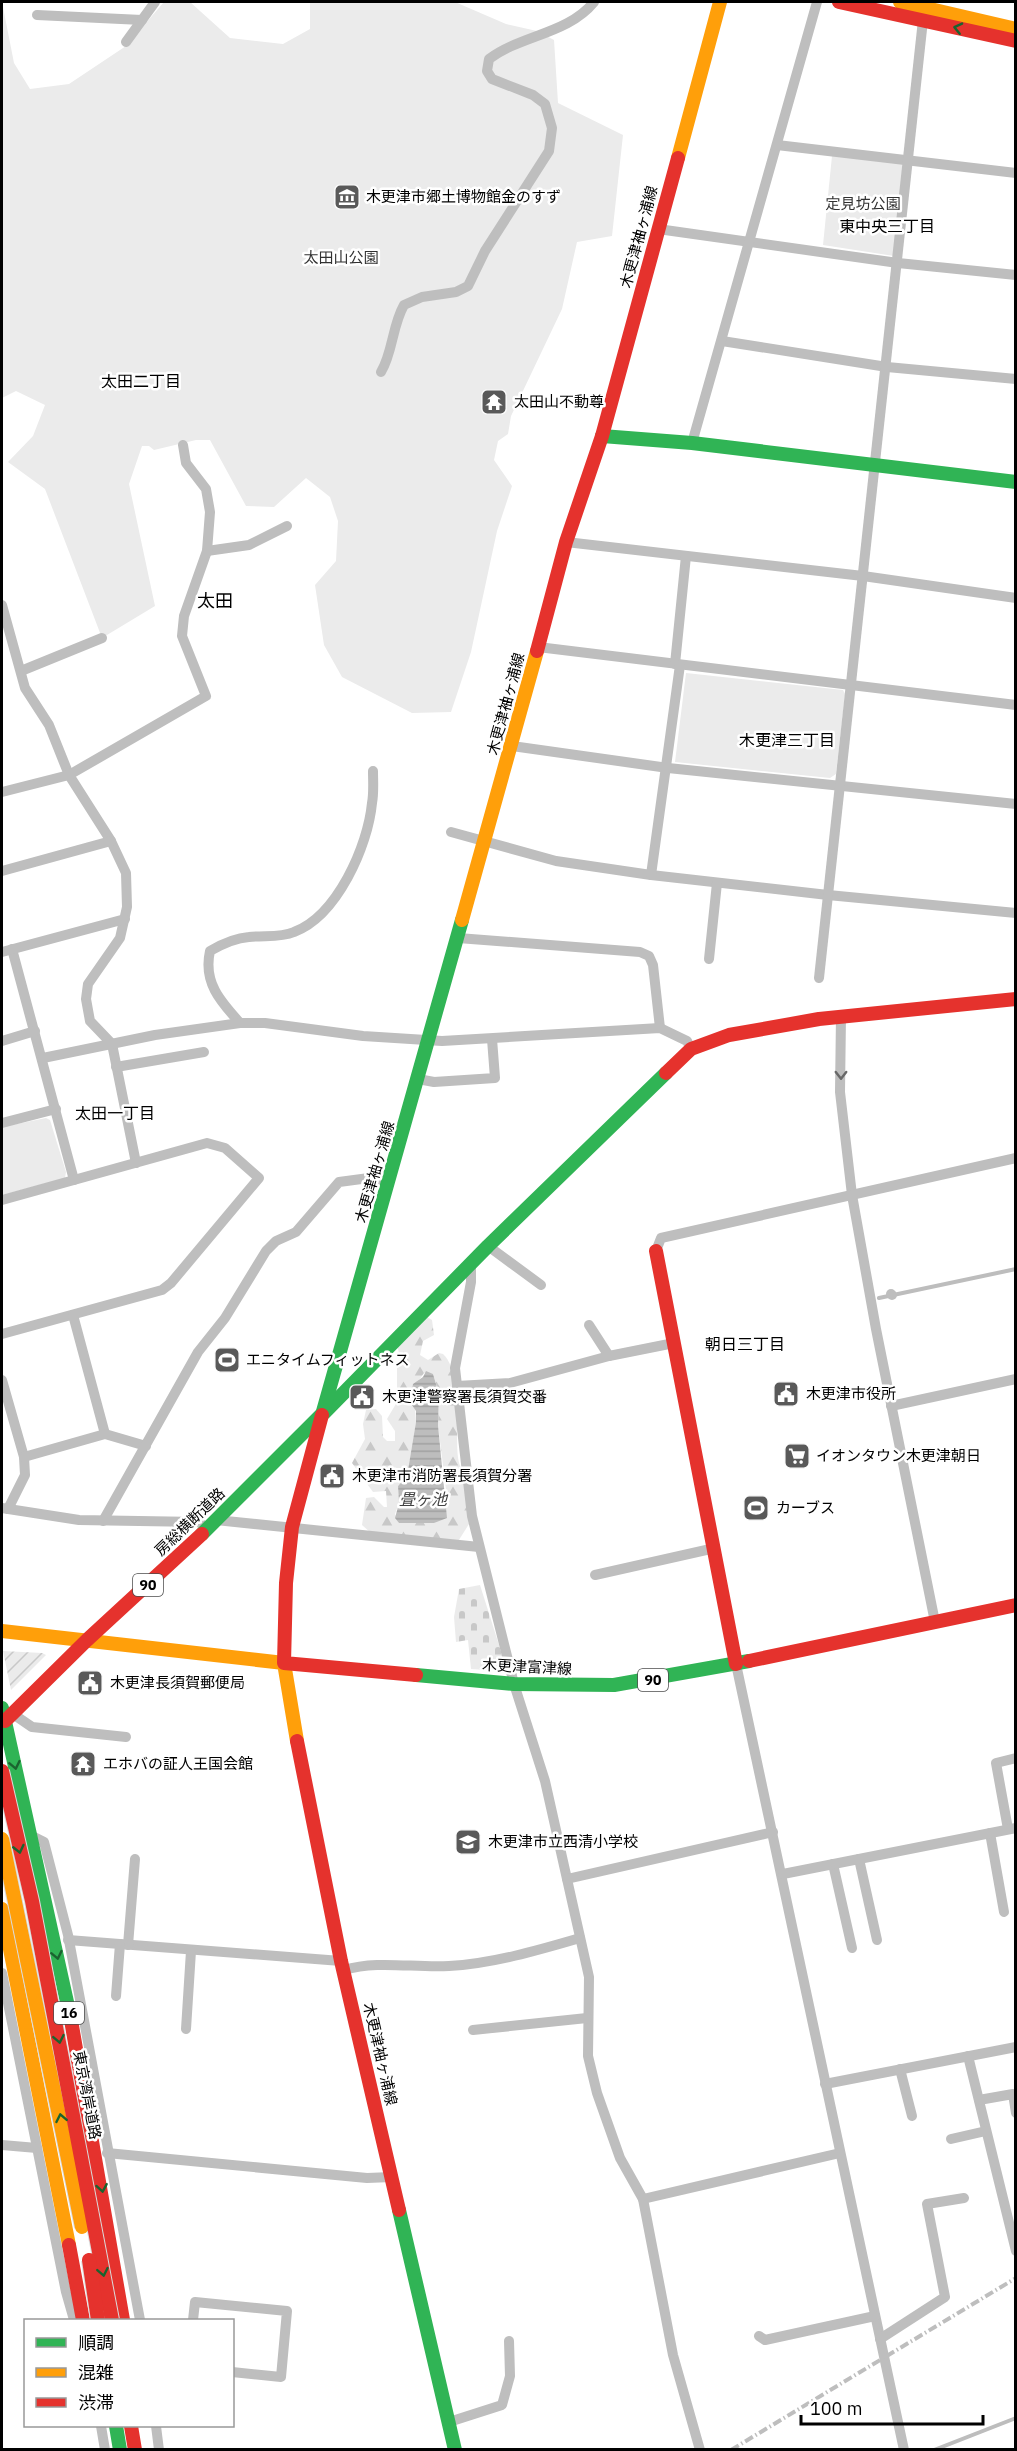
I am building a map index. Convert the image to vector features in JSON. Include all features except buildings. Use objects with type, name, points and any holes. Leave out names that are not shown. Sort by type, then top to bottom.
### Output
[{"type":"main road","name":"木更津袖ヶ浦線","points":[[322,1415],[512,746],[566,542],[602,436],[720,2]]},
{"type":"main road","points":[[839,2],[924,10],[1016,28]]},
{"type":"main road","points":[[900,2],[1016,41]]},
{"type":"main road","points":[[602,436],[692,443],[1016,482]]},
{"type":"main road","points":[[691,1049],[729,1035],[841,1016],[1016,999]]},
{"type":"main road","name":"房総横断道路","points":[[5,1717],[212,1524],[488,1246],[691,1049]]},
{"type":"main road","points":[[656,1251],[736,1664]]},
{"type":"main road","points":[[284,1664],[286,1582],[292,1527],[322,1415]]},
{"type":"main road","name":"木更津富津線","points":[[2,1631],[284,1664],[514,1684],[614,1685],[736,1664],[1016,1605]]},
{"type":"main road","name":"木更津袖ヶ浦線","points":[[284,1664],[305,1790],[343,1966],[456,2450]]},
{"type":"main road","name":"16","points":[[5,1717],[81,2068],[123,2319]]},
{"type":"main road","name":"東京湾岸道路","points":[[2,1771],[32,1901],[112,2319]]},
{"type":"main road","name":"東京湾岸道路","points":[[2,1839],[52,2075],[98,2319]]},
{"type":"main road","points":[[2,1909],[37,2075],[83,2319]]},
{"type":"main road","points":[[116,2427],[120,2450]]},
{"type":"main road","points":[[131,2427],[135,2450]]},
{"type":"street","points":[[126,42],[155,2]]},
{"type":"street","points":[[381,372],[386,364],[391,336],[404,305],[422,297],[456,292],[468,286],[485,251],[549,151],[552,128],[545,104],[533,95],[492,79],[487,71],[489,59],[497,53],[555,30],[585,13],[594,2]]},
{"type":"street","points":[[692,443],[817,2]]},
{"type":"street","points":[[819,978],[924,10]]},
{"type":"street","points":[[37,15],[142,20]]},
{"type":"street","points":[[777,145],[1016,172]]},
{"type":"street","points":[[658,229],[751,240],[898,263],[1016,275]]},
{"type":"street","points":[[722,341],[886,367],[1016,379]]},
{"type":"street","points":[[2,792],[69,775],[206,696],[182,636],[184,616],[207,551],[209,501],[206,489],[186,463],[183,445]]},
{"type":"street","points":[[207,551],[249,545],[287,526]]},
{"type":"street","points":[[566,542],[862,576],[1016,598]]},
{"type":"street","points":[[651,874],[668,768],[686,556]]},
{"type":"street","points":[[2,605],[25,688],[49,725],[69,775],[111,841],[126,873],[128,892],[120,938],[88,984],[86,992],[90,1021],[112,1044],[136,1162]]},
{"type":"street","points":[[21,671],[102,638]]},
{"type":"street","points":[[538,647],[1016,705]]},
{"type":"street","points":[[512,746],[668,768],[1016,804]]},
{"type":"street","points":[[240,1023],[212,988],[206,965],[210,951],[246,937],[292,933],[310,925],[322,915],[354,865],[363,840],[372,803],[373,771]]},
{"type":"street","points":[[451,832],[556,861],[717,883],[1016,913]]},
{"type":"street","points":[[2,871],[111,841]]},
{"type":"street","points":[[709,959],[717,883]]},
{"type":"street","points":[[74,1180],[36,1031],[7,951],[125,919]]},
{"type":"street","points":[[458,938],[640,952],[649,956],[653,965],[660,1028]]},
{"type":"street","points":[[841,1016],[840,1092],[852,1195],[891,1406],[935,1622]]},
{"type":"street","points":[[43,1058],[240,1023],[265,1023],[363,1036],[428,1041],[660,1028],[687,1041],[691,1049]]},
{"type":"street","points":[[2,1041],[36,1031]]},
{"type":"street","points":[[418,1079],[434,1082],[495,1078],[492,1039]]},
{"type":"street","points":[[116,1066],[204,1052]]},
{"type":"street","points":[[2,1123],[56,1109]]},
{"type":"street","points":[[2,1200],[207,1143],[225,1148],[259,1178],[171,1283],[162,1290],[2,1334]]},
{"type":"street","points":[[656,1251],[661,1238],[1016,1158]]},
{"type":"street","points":[[103,1521],[198,1352],[225,1318],[266,1251],[276,1241],[296,1232],[339,1182],[369,1178],[388,1181]]},
{"type":"street","points":[[488,1246],[541,1285]]},
{"type":"street","points":[[471,1263],[471,1282],[455,1368],[472,1516],[514,1684],[545,1782],[590,1977],[587,2018],[588,2056],[605,2123],[620,2158],[643,2199],[673,2355],[700,2450]]},
{"type":"street","points":[[73,1314],[105,1434]]},
{"type":"street","points":[[589,1324],[609,1356]]},
{"type":"street","points":[[457,1386],[510,1383],[609,1356],[674,1343]]},
{"type":"street","points":[[891,1406],[1016,1379]]},
{"type":"street","points":[[2,1380],[24,1457],[25,1475],[5,1509],[59,1518],[103,1521],[199,1522],[292,1527],[479,1547]]},
{"type":"street","points":[[24,1457],[105,1434],[146,1446]]},
{"type":"street","points":[[595,1575],[715,1548]]},
{"type":"street","points":[[736,1664],[783,1874],[825,2084],[904,2450]]},
{"type":"street","points":[[5,1717],[32,1727],[126,1737]]},
{"type":"street","points":[[783,1874],[1012,1828],[996,1763],[1016,1758]]},
{"type":"street","points":[[567,1879],[773,1832]]},
{"type":"street","points":[[990,1833],[1004,1912]]},
{"type":"street","points":[[30,1835],[44,1842],[68,1940],[140,2319]]},
{"type":"street","points":[[116,1996],[135,1859]]},
{"type":"street","points":[[859,1859],[877,1940]]},
{"type":"street","points":[[832,1864],[852,1948]]},
{"type":"street","points":[[68,1940],[343,1966],[364,1964],[450,1966],[535,1951],[580,1938]]},
{"type":"street","points":[[186,2029],[191,1951]]},
{"type":"street","points":[[2,1973],[66,2292],[74,2319]]},
{"type":"street","points":[[473,2030],[587,2018]]},
{"type":"street","points":[[825,2084],[1016,2047]]},
{"type":"street","points":[[968,2056],[1016,2251]]},
{"type":"street","points":[[900,2069],[912,2116]]},
{"type":"street","points":[[979,2100],[1013,2094],[1016,2113]]},
{"type":"street","points":[[951,2139],[986,2130]]},
{"type":"street","points":[[2,2145],[37,2148]]},
{"type":"street","points":[[107,2153],[367,2178],[392,2177]]},
{"type":"street","points":[[643,2199],[840,2153]]},
{"type":"street","points":[[880,2339],[945,2297],[927,2204],[964,2198]]},
{"type":"street","points":[[193,2319],[195,2302],[286,2311],[281,2377],[234,2372]]},
{"type":"street","points":[[759,2336],[765,2340],[875,2316]]},
{"type":"street","points":[[449,2422],[502,2405],[510,2376],[510,2341]]},
{"type":"street","points":[[101,2427],[105,2450]]},
{"type":"street","points":[[156,2427],[159,2450]]},
{"type":"green space","name":"太田山公園","points":[[2,2],[14,63],[30,89],[69,84],[126,46],[164,2],[190,2],[230,38],[283,44],[310,29],[310,2],[455,2],[506,24],[537,31],[554,40],[558,103],[623,135],[612,236],[577,242],[562,309],[511,416],[508,434],[498,441],[494,460],[512,486],[497,531],[471,652],[451,712],[412,713],[342,677],[324,645],[315,585],[336,561],[338,521],[330,497],[306,478],[274,507],[246,506],[210,440],[196,440],[154,450],[149,446],[142,446],[129,484],[155,606],[102,638],[45,489],[8,462],[33,436],[45,405],[16,391],[2,398]]},
{"type":"green space","name":"定見坊公園","points":[[832,156],[904,162],[894,256],[823,245]]},
{"type":"green space","points":[[686,673],[843,690],[845,694],[836,774],[830,778],[675,762]]},
{"type":"green space","points":[[46,1118],[50,1120],[66,1172],[65,1178],[2,1195],[2,1127]]},
{"type":"green space","points":[[425,1316],[432,1320],[434,1335],[423,1341],[420,1355],[428,1360],[439,1353],[443,1354],[450,1365],[456,1397],[457,1449],[469,1524],[457,1543],[371,1533],[362,1525],[366,1498],[374,1497],[384,1507],[387,1507],[386,1491],[373,1492],[352,1463],[365,1439],[363,1424],[366,1410],[376,1409],[382,1416],[383,1437],[387,1441],[395,1441],[395,1431],[387,1419],[397,1402],[397,1366],[401,1361],[397,1345]],"holes":[[[424,1373],[433,1374],[439,1394],[438,1425],[447,1498],[434,1523],[399,1523],[395,1514],[399,1503],[398,1486],[407,1476],[416,1422],[415,1408],[419,1380]]]},
{"type":"green space","points":[[480,1585],[505,1664],[499,1671],[471,1669],[468,1640],[456,1642],[454,1617],[459,1589]]},
{"type":"green space","points":[[3,1651],[42,1653],[46,1655],[11,1690]]},
{"type":"water","name":"畳ヶ池","points":[[426,1371],[433,1374],[439,1394],[438,1425],[447,1518],[434,1523],[399,1523],[395,1518],[399,1503],[398,1486],[407,1476],[416,1422],[416,1411],[410,1402],[413,1384],[423,1377]]},
{"type":"waterway","points":[[879,1298],[1016,1269]]},
{"type":"waterway","points":[[934,2450],[1016,2418]]},
{"type":"railway","points":[[731,2450],[1016,2278]]},
{"type":"traffic: fast","points":[[602,436],[692,443],[1016,482]]},
{"type":"traffic: fast","points":[[322,1415],[462,920]]},
{"type":"traffic: fast","points":[[324,1413],[488,1246],[666,1073]]},
{"type":"traffic: fast","points":[[202,1534],[321,1415]]},
{"type":"traffic: fast","points":[[416,1675],[514,1684],[614,1685],[749,1661]]},
{"type":"traffic: fast","points":[[2,1708],[71,2020]]},
{"type":"traffic: fast","points":[[399,2210],[455,2450]]},
{"type":"traffic: fast","points":[[116,2427],[120,2450]]},
{"type":"traffic: slow","points":[[678,158],[720,2]]},
{"type":"traffic: slow","points":[[900,2],[1016,29]]},
{"type":"traffic: slow","points":[[462,920],[537,651]]},
{"type":"traffic: slow","points":[[2,1631],[284,1663],[297,1741]]},
{"type":"traffic: slow","points":[[2,1839],[82,2227]]},
{"type":"traffic: slow","points":[[2,1909],[69,2245]]},
{"type":"traffic: jam","points":[[839,2],[1016,41]]},
{"type":"traffic: jam","points":[[537,651],[566,542],[602,436],[678,158]]},
{"type":"traffic: jam","points":[[666,1073],[691,1049],[729,1035],[819,1019],[1016,999]]},
{"type":"traffic: jam","points":[[656,1251],[736,1664]]},
{"type":"traffic: jam","points":[[322,1415],[292,1527],[286,1583],[284,1663],[416,1675]]},
{"type":"traffic: jam","points":[[5,1721],[87,1640],[202,1534]]},
{"type":"traffic: jam","points":[[749,1661],[1016,1605]]},
{"type":"traffic: jam","points":[[297,1741],[341,1961],[399,2210]]},
{"type":"traffic: jam","points":[[2,1771],[32,1901],[112,2319]]},
{"type":"traffic: jam","points":[[71,2020],[123,2319]]},
{"type":"traffic: jam","points":[[69,2245],[83,2319]]},
{"type":"traffic: jam","points":[[89,2260],[98,2319]]},
{"type":"traffic: jam","points":[[131,2427],[135,2450]]},
{"type":"place","name":"木更津市郷土博物館金のすず","points":[[347,197]]},
{"type":"place","name":"太田山不動尊","points":[[494,402]]},
{"type":"place","name":"エニタイムフィットネス","points":[[227,1360]]},
{"type":"place","name":"木更津市役所","points":[[786,1394]]},
{"type":"place","name":"木更津警察署長須賀交番","points":[[362,1397]]},
{"type":"place","name":"イオンタウン木更津朝日","points":[[797,1456]]},
{"type":"place","name":"木更津市消防署長須賀分署","points":[[332,1476]]},
{"type":"place","name":"カーブス","points":[[756,1508]]},
{"type":"place","name":"木更津長須賀郵便局","points":[[90,1683]]},
{"type":"place","name":"エホバの証人王国会館","points":[[83,1764]]},
{"type":"place","name":"木更津市立西清小学校","points":[[468,1842]]},
{"type":"district","name":"東中央三丁目","points":[[887,226]]},
{"type":"district","name":"太田二丁目","points":[[141,381]]},
{"type":"district","name":"太田","points":[[215,601]]},
{"type":"district","name":"木更津三丁目","points":[[787,740]]},
{"type":"district","name":"太田一丁目","points":[[115,1113]]},
{"type":"district","name":"朝日三丁目","points":[[745,1344]]}]
